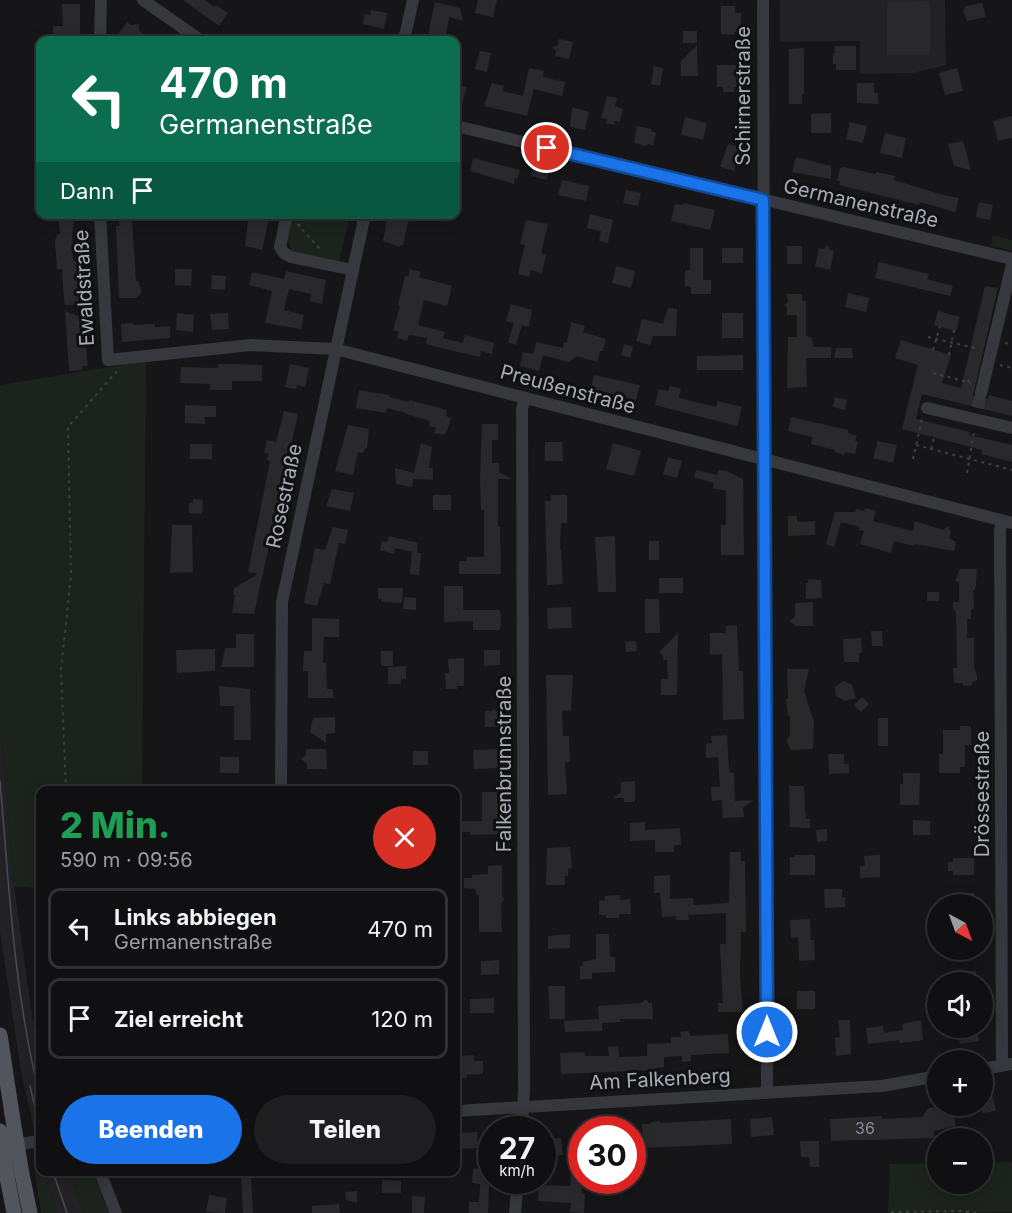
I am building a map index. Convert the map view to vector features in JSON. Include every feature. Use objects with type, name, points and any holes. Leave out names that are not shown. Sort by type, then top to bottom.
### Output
[{"type":"main road","points":[[0,1035],[12,1114],[14,1213]]},
{"type":"main road","points":[[0,1131],[30,1213]]},
{"type":"street","points":[[100,36],[101,0]]},
{"type":"street","points":[[143,0],[194,36]]},
{"type":"street","points":[[405,36],[413,0]]},
{"type":"street","name":"Schirnerstraße","points":[[763,0],[767,1093]]},
{"type":"street","name":"Germanenstraße","points":[[460,127],[1012,259]]},
{"type":"street","name":"Ewaldstraße","points":[[100,219],[108,360]]},
{"type":"street","points":[[287,219],[280,247],[284,254],[353,270]]},
{"type":"street","name":"Rosestraße","points":[[281,786],[282,602],[364,219]]},
{"type":"street","points":[[982,389],[1012,266]]},
{"type":"street","name":"Preußenstraße","points":[[108,360],[251,345],[335,349],[1007,522]]},
{"type":"street","name":"Falkenbrunnstraße","points":[[523,1116],[522,409],[525,398]]},
{"type":"street","points":[[925,413],[977,414],[1012,428]]},
{"type":"street","name":"Drössestraße","points":[[1007,522],[1000,542],[1007,818],[1007,1065]]},
{"type":"street","name":"Am Falkenberg","points":[[460,1111],[884,1086],[927,1078]]},
{"type":"street","points":[[0,1148],[36,1142]]},
{"type":"street","points":[[102,1176],[116,1213]]},
{"type":"street","points":[[515,1213],[517,1194]]},
{"type":"path","points":[[292,219],[336,266]]},
{"type":"path","points":[[299,226],[301,219]]},
{"type":"path","points":[[933,350],[940,326]]},
{"type":"path","points":[[949,355],[954,330]]},
{"type":"path","points":[[928,337],[991,352]]},
{"type":"path","points":[[66,786],[62,670],[71,575],[68,427],[129,357]]},
{"type":"path","points":[[933,373],[968,382],[982,389]]},
{"type":"path","points":[[968,382],[970,375]]},
{"type":"path","points":[[913,459],[925,413]]},
{"type":"path","points":[[967,473],[977,414]]},
{"type":"path","points":[[931,449],[934,438]]},
{"type":"path","points":[[916,445],[1012,470]]},
{"type":"path","points":[[891,1212],[962,1211],[976,1213]]},
{"type":"shaded area","points":[[780,0],[945,0],[946,65],[913,73],[860,74],[860,41],[780,42]]},
{"type":"shaded area","points":[[291,219],[349,219],[339,261],[292,251],[288,240]]},
{"type":"shaded area","points":[[993,235],[1012,240],[1012,251],[991,245]]},
{"type":"shaded area","points":[[146,361],[142,786],[36,786],[36,889],[14,886],[0,722],[0,385]]},
{"type":"shaded area","points":[[0,722],[14,886],[36,1044],[36,1139],[21,1071],[0,932]]},
{"type":"shaded area","points":[[1012,1162],[1012,1212],[888,1213],[890,1164],[927,1163],[927,1194],[993,1194],[993,1163]]},
{"type":"shaded area","points":[[36,1165],[36,1176],[45,1176],[57,1213],[41,1213],[34,1166]]},
{"type":"shaded area","points":[[45,1176],[70,1176],[83,1213],[57,1213]]},
{"type":"shaded area","points":[[70,1176],[95,1176],[109,1213],[83,1213]]},
{"type":"building","points":[[183,0],[205,0],[228,13],[219,26]]},
{"type":"building","points":[[478,0],[497,0],[493,17],[475,13]]},
{"type":"building","points":[[930,1],[930,55],[887,55],[887,2]]},
{"type":"building","points":[[435,2],[460,8],[463,21],[449,17],[446,36],[428,36]]},
{"type":"building","points":[[982,3],[986,17],[967,21],[963,10],[966,6]]},
{"type":"building","points":[[62,4],[80,4],[80,36],[53,36],[53,26],[63,26]]},
{"type":"building","points":[[721,6],[735,6],[735,13],[741,13],[741,32],[734,32],[734,35],[721,34]]},
{"type":"building","points":[[371,10],[387,13],[384,29],[363,24],[365,14],[370,15]]},
{"type":"building","points":[[127,22],[131,25],[139,24],[139,31],[146,36],[120,36],[118,35]]},
{"type":"building","points":[[683,31],[697,31],[697,43],[683,43]]},
{"type":"building","points":[[559,39],[573,42],[569,59],[555,56],[556,51],[552,47],[558,45]]},
{"type":"building","points":[[697,45],[698,76],[681,76],[681,61]]},
{"type":"building","points":[[835,46],[856,46],[856,70],[836,70],[836,64],[833,64]]},
{"type":"building","points":[[804,48],[802,104],[789,104],[789,49]]},
{"type":"building","points":[[480,51],[491,53],[487,72],[475,69]]},
{"type":"building","points":[[717,65],[738,65],[738,73],[742,79],[738,82],[737,87],[734,87],[734,92],[723,92],[723,87],[717,87]]},
{"type":"building","points":[[654,66],[663,68],[660,86],[651,84]]},
{"type":"building","points":[[529,68],[544,71],[543,77],[565,82],[562,96],[534,89],[527,116],[484,106],[492,83],[504,86],[503,91],[523,96]]},
{"type":"building","points":[[957,68],[963,91],[945,95],[939,73]]},
{"type":"building","points":[[857,83],[874,83],[874,93],[878,93],[878,104],[857,103]]},
{"type":"building","points":[[460,86],[467,87],[460,113]]},
{"type":"building","points":[[607,96],[617,98],[615,106],[623,109],[620,122],[615,121],[614,125],[606,123],[607,119],[601,118]]},
{"type":"building","points":[[572,107],[589,112],[585,130],[570,127]]},
{"type":"building","points":[[831,113],[831,133],[811,133],[811,114]]},
{"type":"building","points":[[1012,116],[1012,138],[998,141],[993,121]]},
{"type":"building","points":[[685,117],[707,123],[703,140],[681,135]]},
{"type":"building","points":[[850,122],[867,126],[863,143],[846,139]]},
{"type":"building","points":[[637,126],[651,129],[656,133],[653,145],[634,143]]},
{"type":"building","points":[[885,133],[906,138],[902,158],[880,153]]},
{"type":"building","points":[[963,141],[971,170],[954,166],[948,144]]},
{"type":"building","points":[[728,144],[740,147],[734,171],[720,167]]},
{"type":"building","points":[[796,157],[831,166],[831,179],[792,172]]},
{"type":"building","points":[[473,158],[520,170],[517,179],[515,178],[514,184],[470,171]]},
{"type":"building","points":[[534,166],[549,170],[547,180],[531,176]]},
{"type":"building","points":[[840,168],[895,176],[894,180],[959,198],[955,212],[920,202],[919,205],[839,185],[840,181],[837,181]]},
{"type":"building","points":[[562,180],[589,186],[586,201],[558,195]]},
{"type":"building","points":[[626,190],[641,193],[638,206],[623,203]]},
{"type":"building","points":[[979,202],[993,205],[990,220],[976,217]]},
{"type":"building","points":[[683,203],[715,210],[710,230],[671,221],[675,204],[683,205]]},
{"type":"building","points":[[590,214],[613,220],[608,243],[599,241],[601,231],[587,228]]},
{"type":"building","points":[[58,219],[74,219],[72,234],[73,261],[82,261],[85,304],[65,305],[62,269],[57,270],[55,241],[57,234],[60,234]]},
{"type":"building","points":[[248,219],[269,219],[262,250],[245,246]]},
{"type":"building","points":[[387,219],[409,219],[403,245],[400,247],[383,241]]},
{"type":"building","points":[[132,220],[136,281],[142,292],[136,298],[119,298],[116,226],[120,226],[119,221]]},
{"type":"building","points":[[526,220],[548,224],[541,253],[546,255],[542,273],[531,270],[529,277],[518,274],[525,245],[520,244]]},
{"type":"building","points":[[828,245],[830,250],[834,251],[830,270],[815,266],[819,248],[824,249]]},
{"type":"building","points":[[787,246],[802,246],[802,264],[787,264]]},
{"type":"building","points":[[690,248],[703,248],[703,280],[711,280],[711,294],[691,294],[691,287],[685,286],[685,270],[690,270]]},
{"type":"building","points":[[722,248],[743,248],[743,263],[722,263]]},
{"type":"building","points":[[879,262],[929,274],[927,279],[953,286],[950,296],[875,278]]},
{"type":"building","points":[[616,266],[635,271],[631,288],[612,283]]},
{"type":"building","points":[[175,269],[192,269],[191,286],[175,285]]},
{"type":"building","points":[[410,269],[421,272],[419,277],[452,286],[447,306],[424,300],[418,325],[445,332],[443,338],[463,343],[465,335],[494,343],[492,354],[481,351],[480,357],[441,348],[426,344],[427,338],[409,335],[407,341],[397,338],[399,332],[393,330],[405,276],[408,277]]},
{"type":"building","points":[[286,271],[326,280],[322,304],[310,301],[311,294],[289,289],[284,310],[304,315],[301,329],[265,323],[272,291],[249,285],[252,272],[284,279]]},
{"type":"building","points":[[212,275],[226,276],[225,290],[211,289]]},
{"type":"building","points":[[985,286],[998,288],[973,395],[980,401],[987,399],[989,395],[1012,401],[1012,416],[922,394],[916,419],[1012,445],[1012,462],[981,454],[982,450],[902,429],[918,365],[895,358],[901,340],[951,355],[942,383],[961,388]]},
{"type":"building","points":[[848,293],[869,298],[866,312],[845,307]]},
{"type":"building","points":[[787,294],[802,294],[802,301],[806,301],[806,336],[811,337],[814,347],[831,347],[831,358],[806,358],[807,387],[787,388],[788,337],[797,337],[797,315],[787,315],[787,308],[784,305],[788,302]]},
{"type":"building","points":[[511,304],[532,310],[529,327],[522,325],[516,345],[508,342],[514,323],[506,321]]},
{"type":"building","points":[[668,308],[677,309],[676,336],[653,336],[650,345],[636,341],[642,319],[663,324]]},
{"type":"building","points":[[65,311],[90,321],[83,326],[88,366],[82,366],[83,370],[69,371]]},
{"type":"building","points":[[938,311],[960,317],[956,331],[934,325]]},
{"type":"building","points":[[177,313],[194,315],[193,332],[176,330]]},
{"type":"building","points":[[228,313],[229,329],[212,330],[210,314]]},
{"type":"building","points":[[722,313],[743,313],[743,338],[722,338]]},
{"type":"building","points":[[571,322],[585,326],[583,332],[606,339],[597,362],[577,356],[569,362],[543,355],[539,371],[520,366],[523,352],[533,354],[536,342],[563,348],[564,342],[567,343]]},
{"type":"building","points":[[133,323],[133,325],[155,324],[155,327],[170,326],[170,338],[122,342],[121,324]]},
{"type":"building","points":[[624,344],[633,347],[630,358],[621,355]]},
{"type":"building","points":[[836,348],[852,348],[853,358],[834,358]]},
{"type":"building","points":[[743,355],[743,370],[697,370],[697,356]]},
{"type":"building","points":[[218,364],[262,365],[262,381],[232,381],[232,390],[210,390],[210,384],[180,383],[181,367],[218,368]]},
{"type":"building","points":[[290,364],[309,368],[305,387],[297,385],[296,389],[285,387]]},
{"type":"building","points":[[594,375],[640,385],[636,400],[591,389]]},
{"type":"building","points":[[670,386],[681,389],[679,398],[716,407],[718,401],[742,407],[737,426],[655,405],[659,389],[668,391]]},
{"type":"building","points":[[359,390],[447,410],[446,416],[451,418],[447,431],[444,435],[434,433],[436,428],[429,426],[430,421],[387,408],[386,413],[356,408]]},
{"type":"building","points":[[835,397],[847,400],[845,410],[833,407]]},
{"type":"building","points":[[185,405],[216,406],[216,417],[205,417],[205,424],[185,423]]},
{"type":"building","points":[[284,411],[298,414],[254,614],[232,613],[234,588],[258,574],[248,572],[270,461],[267,460],[268,454],[264,453],[267,440],[276,442]]},
{"type":"building","points":[[791,417],[848,430],[848,433],[857,436],[855,454],[845,452],[844,455],[835,450],[811,444],[812,437],[788,431]]},
{"type":"building","points":[[482,424],[498,424],[498,440],[492,440],[492,463],[499,463],[499,472],[512,479],[498,479],[501,574],[459,574],[459,561],[467,561],[467,557],[484,557],[484,510],[481,510],[480,479]]},
{"type":"building","points":[[348,425],[369,429],[367,448],[363,453],[358,452],[353,475],[335,471]]},
{"type":"building","points":[[878,441],[897,445],[893,463],[873,458]]},
{"type":"building","points":[[545,442],[562,442],[563,461],[545,461]]},
{"type":"building","points":[[421,443],[432,447],[429,468],[433,468],[433,480],[413,479],[412,487],[396,484],[395,468],[414,473]]},
{"type":"building","points":[[613,443],[641,451],[634,476],[606,469]]},
{"type":"building","points":[[190,444],[212,444],[212,459],[190,459]]},
{"type":"building","points":[[668,457],[682,461],[677,478],[663,474]]},
{"type":"building","points":[[696,470],[717,475],[719,470],[727,471],[743,479],[744,555],[721,555],[721,525],[726,525],[726,491],[713,488],[714,483],[694,477]]},
{"type":"building","points":[[332,489],[354,493],[350,511],[326,506]]},
{"type":"building","points":[[433,495],[451,495],[451,510],[433,510]]},
{"type":"building","points":[[551,495],[567,495],[567,523],[561,523],[560,548],[563,584],[547,585],[545,501],[551,501]]},
{"type":"building","points":[[193,499],[203,500],[202,514],[189,513],[189,503],[193,503]]},
{"type":"building","points":[[865,508],[876,511],[873,521],[913,531],[915,521],[943,530],[948,526],[951,533],[949,538],[956,542],[954,551],[894,541],[891,553],[860,544],[864,531],[859,530],[860,527],[841,522],[834,547],[826,544],[835,512],[855,512],[856,509],[864,511]]},
{"type":"building","points":[[788,516],[797,516],[797,522],[815,521],[815,535],[788,536]]},
{"type":"building","points":[[172,525],[192,525],[193,572],[170,573]]},
{"type":"building","points":[[333,527],[348,530],[345,544],[339,543],[330,584],[324,583],[317,606],[304,603],[315,548],[325,550]]},
{"type":"building","points":[[389,536],[418,543],[417,553],[395,548],[394,554],[380,550],[382,541],[387,542]]},
{"type":"building","points":[[615,536],[616,592],[598,592],[595,537]]},
{"type":"building","points":[[649,541],[659,541],[659,560],[649,560]]},
{"type":"building","points":[[412,552],[421,553],[419,575],[410,574]]},
{"type":"building","points":[[960,569],[977,569],[976,585],[973,590],[974,608],[971,610],[971,619],[967,619],[967,638],[974,638],[974,667],[977,680],[972,685],[963,686],[963,683],[954,683],[953,668],[957,668],[956,612],[953,609],[953,602],[959,602],[959,582],[955,581]]},
{"type":"building","points":[[659,578],[683,578],[683,593],[659,593]]},
{"type":"building","points":[[808,579],[821,580],[822,598],[806,599]]},
{"type":"building","points":[[444,586],[463,586],[463,610],[500,610],[500,630],[473,630],[473,621],[444,622]]},
{"type":"building","points":[[378,588],[403,588],[402,603],[381,602],[381,599],[378,599]]},
{"type":"building","points":[[927,592],[939,592],[939,601],[927,601]]},
{"type":"building","points":[[404,597],[416,598],[416,610],[403,609]]},
{"type":"building","points":[[645,599],[659,599],[660,633],[645,633]]},
{"type":"building","points":[[813,602],[813,626],[797,626],[789,621],[795,617],[795,603]]},
{"type":"building","points":[[571,607],[572,628],[548,629],[547,608]]},
{"type":"building","points":[[312,618],[339,619],[339,637],[324,637],[323,663],[326,663],[327,689],[333,689],[333,698],[308,698],[308,671],[303,671],[304,651],[312,651]]},
{"type":"building","points":[[737,625],[739,671],[743,671],[744,719],[723,720],[722,654],[710,655],[710,633],[726,633],[726,626]]},
{"type":"building","points":[[871,631],[882,631],[883,646],[872,646]]},
{"type":"building","points":[[678,633],[677,695],[661,695],[661,679],[668,679],[667,660],[663,660],[659,652]]},
{"type":"building","points":[[236,634],[254,634],[254,667],[221,667],[225,648],[236,648]]},
{"type":"building","points":[[861,638],[862,653],[859,653],[859,662],[844,662],[843,639]]},
{"type":"building","points":[[636,641],[637,651],[626,652],[625,642]]},
{"type":"building","points":[[215,649],[215,671],[177,673],[176,650]]},
{"type":"building","points":[[484,650],[500,650],[500,665],[484,666]]},
{"type":"building","points":[[381,651],[393,651],[393,666],[381,666]]},
{"type":"building","points":[[464,658],[464,686],[457,686],[457,689],[446,689],[445,673],[449,673],[448,659]]},
{"type":"building","points":[[406,666],[406,679],[401,679],[401,684],[388,684],[388,667]]},
{"type":"building","points":[[787,669],[809,669],[804,691],[814,722],[813,749],[791,750],[786,740],[790,736],[790,716],[788,716],[786,699],[788,699]]},
{"type":"building","points":[[546,675],[573,675],[571,710],[562,711],[563,736],[569,736],[570,762],[565,762],[567,794],[548,795]]},
{"type":"building","points":[[844,681],[852,685],[856,698],[845,701],[836,696],[835,687]]},
{"type":"building","points":[[219,686],[250,689],[251,740],[234,740],[234,706],[220,706]]},
{"type":"building","points":[[862,697],[869,704],[861,712],[854,705]]},
{"type":"building","points":[[494,709],[501,711],[501,727],[485,727],[485,711]]},
{"type":"building","points":[[335,717],[335,733],[326,734],[326,743],[310,732],[313,718]]},
{"type":"building","points":[[878,718],[888,718],[888,746],[878,746]]},
{"type":"building","points":[[960,726],[971,726],[971,745],[965,745],[965,767],[960,767],[960,773],[939,773],[939,754],[943,754],[943,730],[960,730]]},
{"type":"building","points":[[727,735],[729,769],[731,773],[734,773],[735,801],[754,800],[743,808],[744,817],[723,818],[722,800],[712,801],[711,787],[720,787],[718,757],[706,758],[706,744],[712,743],[711,736]]},
{"type":"building","points":[[306,749],[326,749],[327,769],[307,769],[307,764],[301,759],[306,755]]},
{"type":"building","points":[[501,749],[502,768],[474,769],[473,750]]},
{"type":"building","points":[[413,751],[428,751],[428,765],[413,765]]},
{"type":"building","points":[[828,754],[844,754],[844,764],[849,764],[849,773],[829,774]]},
{"type":"building","points":[[220,757],[239,757],[239,773],[220,773]]},
{"type":"building","points":[[903,773],[920,773],[919,805],[900,805],[900,784],[903,784]]},
{"type":"building","points":[[635,781],[635,802],[624,802],[624,798],[613,798],[621,792],[621,782]]},
{"type":"building","points":[[789,786],[804,786],[806,819],[810,819],[810,828],[790,827]]},
{"type":"building","points":[[482,792],[497,792],[498,810],[501,810],[501,834],[470,835],[470,832],[460,832],[460,821],[482,821]]},
{"type":"building","points":[[913,820],[930,821],[930,835],[913,835]]},
{"type":"building","points":[[645,822],[645,830],[680,828],[681,845],[674,845],[674,852],[655,852],[655,840],[630,841],[630,823]]},
{"type":"building","points":[[827,829],[827,841],[817,842],[816,830]]},
{"type":"building","points":[[570,847],[572,868],[568,869],[568,876],[565,876],[565,885],[546,885],[547,848]]},
{"type":"building","points":[[730,852],[741,852],[741,861],[745,861],[746,932],[741,932],[740,979],[743,1012],[718,1012],[718,1003],[723,1003],[720,944],[726,944],[726,913],[688,915],[689,920],[676,920],[676,916],[662,917],[660,893],[654,893],[654,876],[670,875],[670,899],[693,898],[694,905],[729,903]]},
{"type":"building","points":[[795,855],[815,855],[815,875],[790,875],[790,857],[795,857]]},
{"type":"building","points":[[880,855],[880,877],[860,878],[860,866],[865,866],[864,856]]},
{"type":"building","points":[[953,858],[974,858],[974,875],[953,875],[953,871],[948,871],[948,862],[953,862]]},
{"type":"building","points":[[502,865],[502,897],[505,899],[501,904],[502,932],[479,932],[479,895],[476,895],[476,889],[464,888],[464,878],[488,874],[488,866]]},
{"type":"building","points":[[824,889],[842,889],[845,907],[825,908]]},
{"type":"building","points":[[620,895],[620,900],[630,899],[631,914],[619,914],[619,918],[606,918],[606,915],[599,915],[599,901],[605,900],[605,896]]},
{"type":"building","points":[[810,919],[815,960],[799,961],[798,937],[791,938],[790,920]]},
{"type":"building","points":[[570,934],[570,948],[548,949],[548,936]]},
{"type":"building","points":[[596,934],[609,934],[610,957],[615,957],[615,972],[592,973],[592,979],[580,979],[582,962],[596,959]]},
{"type":"building","points":[[499,960],[499,974],[481,975],[481,961]]},
{"type":"building","points":[[548,986],[565,986],[565,1019],[550,1019]]},
{"type":"building","points":[[797,991],[815,991],[815,1009],[797,1009]]},
{"type":"building","points":[[494,998],[494,1013],[470,1013],[470,999]]},
{"type":"building","points":[[646,999],[652,1003],[653,1019],[620,1019],[621,1022],[602,1023],[602,1031],[565,1032],[564,1021],[599,1019],[598,1006],[641,1003]]},
{"type":"building","points":[[838,1020],[850,1020],[851,1054],[836,1056],[835,1038],[840,1037]]},
{"type":"building","points":[[921,1020],[923,1040],[868,1044],[866,1028],[883,1026],[884,1033],[903,1030],[902,1024]]},
{"type":"building","points":[[689,1031],[690,1036],[728,1034],[729,1053],[691,1055],[691,1061],[682,1062],[682,1056],[664,1057],[664,1067],[657,1068],[657,1070],[561,1074],[560,1053],[584,1052],[585,1056],[609,1056],[608,1047],[618,1046],[619,1057],[647,1056],[647,1044],[671,1043],[671,1037],[681,1037],[680,1032]]},
{"type":"building","points":[[959,1038],[979,1038],[979,1041],[960,1044]]},
{"type":"building","points":[[474,1055],[474,1061],[483,1061],[483,1074],[467,1075],[467,1078],[460,1079],[460,1056]]},
{"type":"building","points":[[927,1110],[927,1116],[954,1116],[956,1126],[927,1128],[927,1138],[831,1141],[830,1119],[882,1116],[882,1119],[922,1117]]},
{"type":"building","points":[[772,1117],[774,1135],[751,1137],[750,1119]]},
{"type":"building","points":[[731,1119],[732,1144],[646,1148],[646,1124],[660,1121],[660,1123]]},
{"type":"building","points":[[477,1132],[478,1148],[460,1149],[460,1133]]},
{"type":"building","points":[[556,1138],[561,1138],[563,1155],[556,1155]]},
{"type":"building","points":[[800,1141],[819,1141],[819,1167],[810,1167],[809,1157],[801,1157]]},
{"type":"building","points":[[473,1168],[478,1169],[478,1184],[472,1183]]},
{"type":"building","points":[[241,1176],[251,1176],[253,1213],[243,1213]]},
{"type":"building","points":[[382,1180],[401,1181],[401,1193],[382,1193]]},
{"type":"building","points":[[556,1186],[568,1186],[568,1194],[585,1194],[584,1213],[570,1212],[571,1203],[538,1201],[538,1194],[556,1194]]},
{"type":"building","points":[[357,1191],[357,1203],[346,1200],[345,1192]]},
{"type":"building","points":[[479,1194],[489,1194],[488,1213],[469,1213],[469,1202],[479,1202]]},
{"type":"building","points":[[209,1195],[227,1198],[225,1213],[206,1212]]},
{"type":"building","points":[[412,1196],[425,1197],[424,1213],[412,1213]]},
{"type":"building","points":[[339,1204],[340,1213],[312,1213],[312,1206]]},
{"type":"tunnel","points":[[978,408],[981,393]]},
{"type":"tram line","points":[[0,781],[18,979],[36,1080]]},
{"type":"tram line","points":[[30,1086],[36,1112]]},
{"type":"tram line","points":[[54,1176],[67,1213]]},
{"type":"route","points":[[547,148],[763,200],[767,1032]]}]
